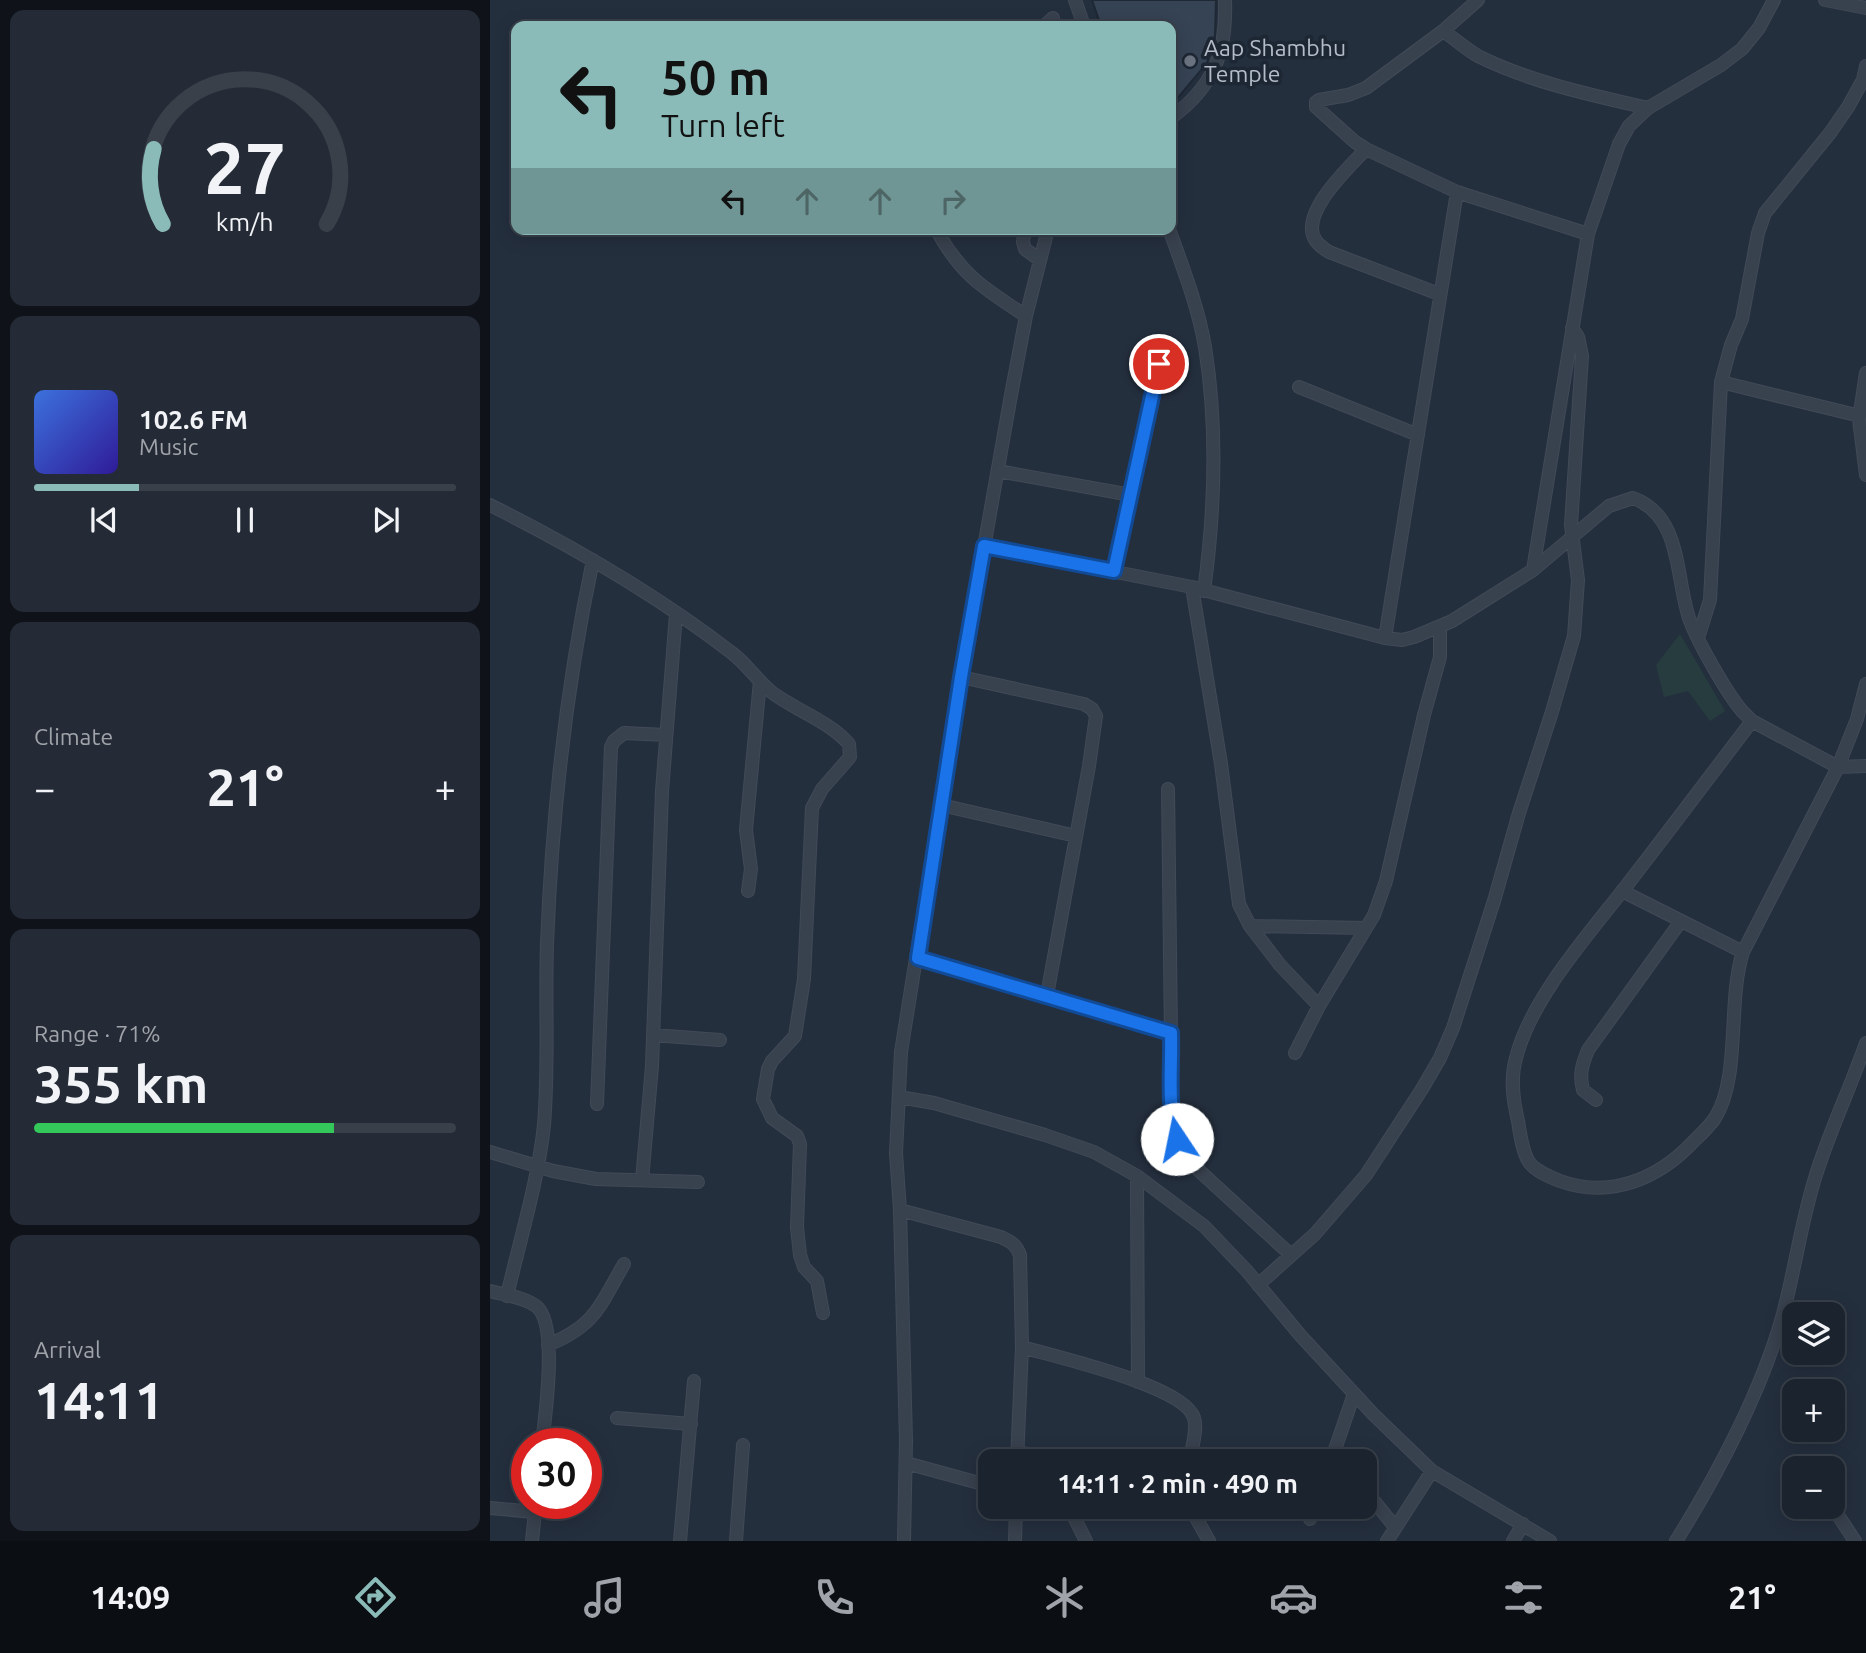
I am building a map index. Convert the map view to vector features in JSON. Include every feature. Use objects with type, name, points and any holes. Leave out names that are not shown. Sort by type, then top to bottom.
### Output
[{"type":"street","points":[[1075,0],[1082,21]]},
{"type":"street","points":[[1176,113],[1208,80],[1220,57],[1226,27],[1225,0]]},
{"type":"street","points":[[1478,0],[1443,31],[1366,88],[1316,102],[1315,105],[1366,149],[1457,192],[1588,234]]},
{"type":"street","points":[[1533,570],[1555,449],[1588,234],[1619,144],[1629,126],[1648,108],[1721,65],[1742,49],[1759,28],[1774,0]]},
{"type":"street","points":[[1825,0],[1866,8]]},
{"type":"street","points":[[1443,31],[1466,48],[1503,66],[1549,82],[1648,108]]},
{"type":"street","points":[[1698,638],[1710,600],[1720,382],[1742,318],[1758,233],[1765,213],[1840,120],[1858,91],[1866,66]]},
{"type":"street","points":[[1366,149],[1325,193],[1314,218],[1312,231],[1316,242],[1329,252],[1439,293]]},
{"type":"street","points":[[1385,638],[1457,192]]},
{"type":"street","points":[[939,235],[949,254],[966,274],[1026,316]]},
{"type":"street","points":[[1024,235],[1025,249],[1040,260]]},
{"type":"street","points":[[904,1541],[906,1463],[900,1210],[896,1153],[901,1052],[984,546],[1026,316],[1046,235]]},
{"type":"street","points":[[1171,235],[1193,296],[1202,333],[1211,398],[1214,479],[1211,538],[1198,589],[1239,904],[1250,926],[1280,965],[1319,1006]]},
{"type":"street","points":[[1258,1285],[1325,1223],[1366,1175],[1422,1089],[1453,1028],[1569,657],[1577,614],[1578,580],[1571,525],[1583,356],[1578,337],[1572,328]]},
{"type":"street","points":[[1114,571],[1159,364]]},
{"type":"street","points":[[1866,373],[1860,416],[1866,475]]},
{"type":"street","points":[[1720,382],[1860,416]]},
{"type":"street","points":[[1299,387],[1418,435]]},
{"type":"street","points":[[998,471],[1131,495]]},
{"type":"street","points":[[984,546],[1198,589],[1385,638],[1402,640],[1440,627],[1533,570],[1609,506],[1633,498],[1651,508],[1670,534],[1687,611],[1698,638],[1736,704],[1752,721],[1838,767],[1866,766]]},
{"type":"street","points":[[490,505],[593,561],[676,614],[734,654],[773,693],[844,738],[851,750],[850,757],[822,789],[812,808],[804,979],[795,1035],[772,1061],[763,1099],[772,1118],[797,1136],[800,1144],[797,1227],[800,1255],[804,1267],[817,1281],[823,1312]]},
{"type":"street","points":[[507,1296],[538,1167],[544,1124],[547,944],[557,784],[579,626],[593,561]]},
{"type":"street","points":[[642,1180],[652,1066],[661,805],[676,614]]},
{"type":"street","points":[[1295,1053],[1319,1006],[1374,915],[1386,881],[1440,657],[1440,627]]},
{"type":"street","points":[[961,677],[1084,704],[1092,709],[1096,716],[1047,995]]},
{"type":"street","points":[[748,891],[751,869],[746,830],[760,681]]},
{"type":"street","points":[[1752,721],[1585,939],[1536,1009],[1519,1047],[1513,1072],[1513,1097],[1529,1161],[1538,1170],[1575,1186],[1593,1189],[1632,1184],[1653,1174],[1674,1159],[1715,1118],[1723,1101],[1731,1063],[1737,971],[1743,953],[1838,767],[1857,719],[1866,684]]},
{"type":"street","points":[[597,1104],[611,747],[624,733],[666,735]]},
{"type":"street","points":[[1168,789],[1172,1120],[1184,1152],[1218,1190],[1291,1255]]},
{"type":"street","points":[[941,806],[1076,836]]},
{"type":"street","points":[[1622,891],[1743,953]]},
{"type":"street","points":[[1596,1100],[1583,1090],[1580,1079],[1580,1068],[1588,1050],[1681,921]]},
{"type":"street","points":[[1250,926],[1366,928]]},
{"type":"street","points":[[918,958],[1171,1033]]},
{"type":"street","points":[[653,1035],[720,1040]]},
{"type":"street","points":[[1676,1541],[1696,1510],[1762,1374],[1783,1315],[1814,1181],[1866,1043]]},
{"type":"street","points":[[899,1097],[934,1102],[1045,1135],[1094,1152],[1137,1176],[1188,1212],[1203,1226],[1354,1394],[1432,1471],[1550,1541]]},
{"type":"street","points":[[490,1152],[538,1167],[596,1178],[698,1182]]},
{"type":"street","points":[[1137,1176],[1138,1381]]},
{"type":"street","points":[[900,1210],[956,1223],[1013,1242],[1020,1255],[1022,1347],[1017,1449]]},
{"type":"street","points":[[548,1345],[574,1334],[587,1323],[624,1264]]},
{"type":"street","points":[[490,1291],[530,1303],[545,1318],[549,1375],[544,1428]]},
{"type":"street","points":[[1022,1347],[1138,1381],[1184,1403],[1194,1416],[1192,1449]]},
{"type":"street","points":[[680,1541],[694,1381]]},
{"type":"street","points":[[1339,1449],[1354,1394]]},
{"type":"street","points":[[617,1418],[691,1424]]},
{"type":"street","points":[[736,1541],[743,1445]]},
{"type":"street","points":[[906,1463],[978,1483]]},
{"type":"street","points":[[1387,1541],[1432,1471]]},
{"type":"street","points":[[1377,1505],[1395,1527]]},
{"type":"street","points":[[490,1508],[511,1508]]},
{"type":"street","points":[[532,1541],[535,1519]]},
{"type":"street","points":[[1014,1541],[1015,1519]]},
{"type":"street","points":[[1075,1519],[1086,1541]]},
{"type":"street","points":[[1197,1519],[1209,1541]]},
{"type":"street","points":[[1841,1519],[1855,1541]]},
{"type":"street","points":[[1513,1541],[1523,1524]]},
{"type":"green space","points":[[1680,634],[1725,711],[1710,721],[1688,691],[1664,697],[1656,665]]},
{"type":"building","name":"Aap Shambhu Temple","points":[[1092,0],[1216,0],[1215,35],[1207,63],[1176,100],[1176,21],[1099,21]]},
{"type":"place","name":"Aap Shambhu Temple","points":[[1190,61]]},
{"type":"route","points":[[1159,364],[1114,571],[984,546],[918,958],[1171,1033],[1170,1094],[1177,1139]]}]
